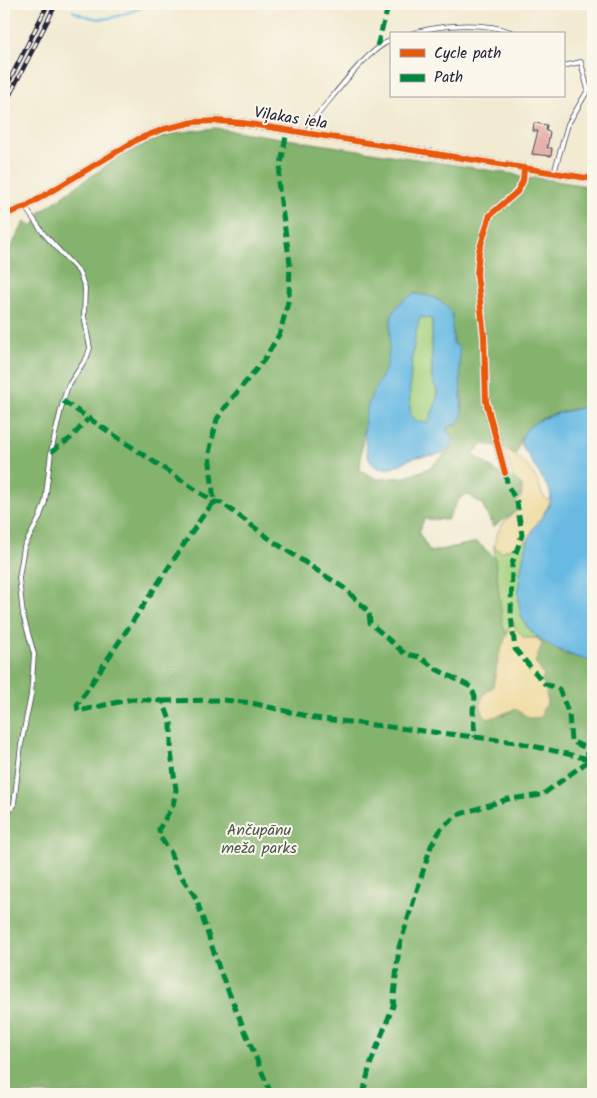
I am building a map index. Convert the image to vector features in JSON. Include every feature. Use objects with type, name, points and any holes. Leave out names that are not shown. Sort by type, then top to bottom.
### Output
[{"type":"street","name":"Viļakas iela","points":[[4,215],[25,207],[138,139],[179,124],[217,121],[307,133],[593,179]]},
{"type":"street","points":[[506,473],[486,401],[484,336],[477,274],[479,251],[490,215],[517,192],[523,181],[524,169]]},
{"type":"lane","points":[[415,32],[455,27],[489,26],[509,32]]},
{"type":"lane","points":[[307,133],[311,122],[362,63],[378,46],[390,40]]},
{"type":"lane","points":[[554,173],[568,124],[588,90],[581,62],[564,66]]},
{"type":"lane","points":[[4,820],[14,804],[21,744],[31,695],[34,654],[23,615],[19,578],[24,547],[39,520],[45,502],[51,452],[63,400],[90,348],[84,316],[85,288],[79,272],[44,234],[25,207]]},
{"type":"green space","name":"Ančupānu meža parks","points":[[216,128],[513,174],[526,179],[537,178],[593,187],[593,408],[589,406],[543,418],[522,436],[516,454],[504,447],[482,444],[473,454],[508,480],[513,477],[522,485],[518,510],[493,527],[482,504],[467,494],[459,499],[447,520],[424,519],[419,533],[430,552],[477,542],[495,558],[503,627],[507,635],[499,655],[493,687],[483,694],[503,715],[516,709],[522,712],[542,710],[547,704],[546,689],[542,680],[544,676],[535,662],[542,644],[537,638],[539,636],[564,654],[593,661],[593,1094],[4,1094],[4,260],[25,221],[32,226],[40,219],[39,213],[108,165],[138,148],[168,135]],"holes":[[[414,294],[434,297],[452,315],[451,330],[460,366],[458,377],[463,405],[457,424],[447,427],[447,431],[452,435],[450,449],[431,467],[406,477],[377,479],[360,470],[363,435],[371,398],[385,373],[389,358],[391,317]]]},
{"type":"green space","points":[[421,317],[432,319],[432,379],[437,391],[437,401],[428,423],[416,421],[411,416],[409,396],[415,335]]},
{"type":"green space","points":[[528,540],[524,622],[539,636],[537,638],[525,638],[510,625],[507,635],[503,627],[497,592],[494,546],[501,552]]},
{"type":"sand","points":[[504,447],[528,467],[538,482],[545,498],[547,500],[552,499],[528,540],[501,552],[494,546],[497,534],[505,521],[518,510],[517,502],[522,495],[522,485],[513,477]]},
{"type":"sand","points":[[512,621],[515,628],[524,638],[537,638],[542,644],[535,662],[544,676],[542,680],[546,689],[547,704],[542,710],[542,717],[529,718],[516,709],[488,719],[482,710],[481,702],[485,694],[493,687],[499,655]]},
{"type":"water","points":[[414,294],[425,295],[446,305],[452,315],[453,343],[459,347],[462,417],[459,423],[447,427],[447,431],[454,439],[444,452],[413,458],[389,469],[381,469],[371,462],[368,456],[364,425],[368,404],[387,364],[393,314],[397,306]],"holes":[[[421,317],[432,319],[432,379],[437,391],[437,401],[428,423],[416,421],[411,416],[410,381],[418,324]]]},
{"type":"water","points":[[589,406],[593,408],[593,661],[565,653],[536,636],[524,622],[520,612],[519,601],[520,576],[525,552],[532,531],[548,508],[551,497],[550,491],[521,444],[523,435],[529,427],[538,421],[559,413]]},
{"type":"building","points":[[534,123],[547,125],[546,131],[550,132],[547,148],[552,148],[551,156],[532,154],[538,131],[533,131]]},
{"type":"waterway","points":[[73,11],[84,16],[103,19],[112,18],[150,4]]},
{"type":"railway","points":[[4,91],[48,4]]},
{"type":"railway","points":[[4,106],[56,4]]},
{"type":"marked path","points":[[377,46],[389,4]]},
{"type":"marked path","points":[[271,1094],[220,971],[196,898],[175,867],[170,851],[160,837],[159,829],[173,805],[176,790],[171,752],[171,723],[163,701],[132,699],[78,711],[77,705],[204,514],[214,502],[209,453],[217,419],[264,360],[280,333],[289,298],[290,263],[278,182],[287,130]]},
{"type":"marked path","points":[[63,401],[214,502],[222,503],[274,542],[344,588],[369,612],[370,623],[405,654],[420,657],[434,668],[471,687],[475,697],[473,710],[475,737]]},
{"type":"marked path","points":[[51,452],[71,438],[88,419]]},
{"type":"marked path","points":[[505,473],[508,486],[517,502],[522,535],[512,564],[511,616],[515,649],[545,684],[559,689],[569,714],[571,741],[584,747],[593,762]]},
{"type":"marked path","points":[[163,701],[222,700],[252,703],[315,718],[516,742],[593,760]]},
{"type":"marked path","points":[[363,1094],[370,1065],[393,1006],[399,947],[431,846],[441,829],[457,815],[508,799],[542,795],[591,759]]},
{"type":"cycle path","points":[[4,215],[25,207],[138,139],[164,129],[194,122],[243,123],[593,179]]},
{"type":"cycle path","points":[[505,473],[486,401],[484,336],[477,274],[479,251],[490,215],[517,192],[523,181],[524,169]]}]
